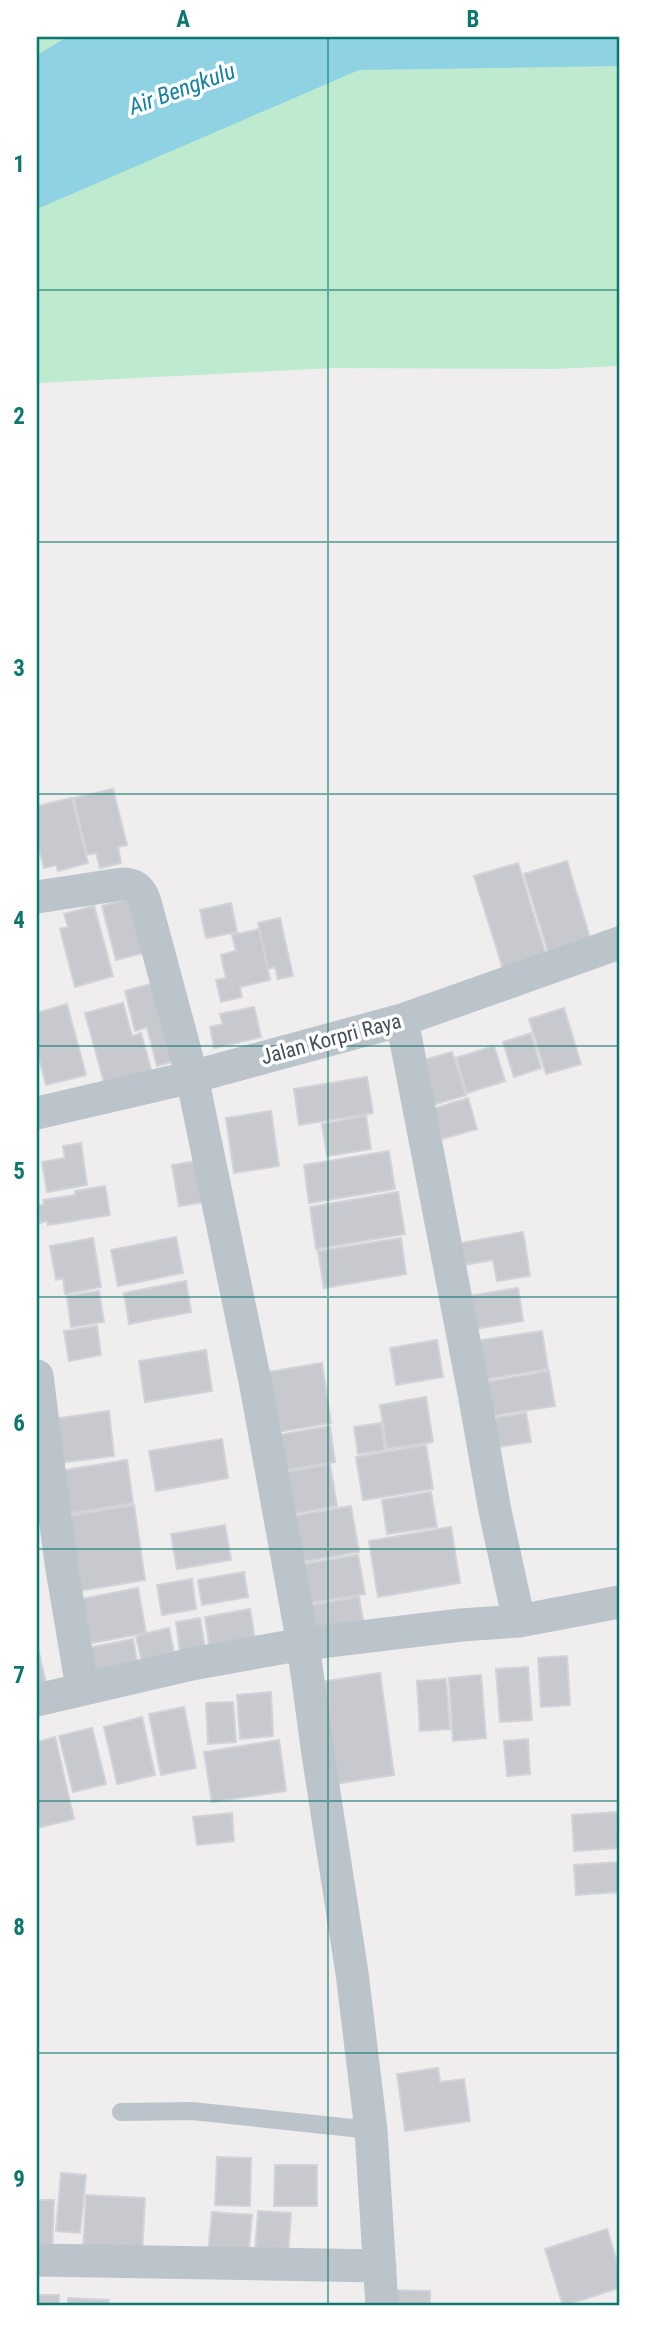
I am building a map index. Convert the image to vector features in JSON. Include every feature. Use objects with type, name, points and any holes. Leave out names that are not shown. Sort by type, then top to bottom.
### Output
[{"type":"street","points":[[37,897],[122,884],[129,884],[140,890],[192,1077],[256,1386],[303,1644],[352,1973],[371,2130],[383,2306]]},
{"type":"street","name":"Jalan Korpri Raya","points":[[37,1113],[192,1077],[402,1020],[619,943]]},
{"type":"street","points":[[402,1020],[495,1511],[519,1620]]},
{"type":"street","points":[[37,1376],[61,1563],[82,1688]]},
{"type":"street","points":[[37,1700],[192,1664],[303,1644],[519,1620],[619,1602]]},
{"type":"street","points":[[37,2260],[380,2266]]},
{"type":"lane","points":[[121,2112],[192,2111],[371,2130]]},
{"type":"green space","points":[[37,37],[619,37],[619,366],[554,369],[334,368],[37,383]]},
{"type":"water","name":"Air Bengkulu","points":[[67,37],[619,37],[619,66],[359,70],[37,209],[37,55]]},
{"type":"building","points":[[113,789],[127,845],[118,847],[121,863],[100,868],[96,853],[87,855],[74,798]]},
{"type":"building","points":[[72,798],[88,863],[58,871],[56,865],[44,868],[37,840],[37,806]]},
{"type":"building","points":[[567,861],[591,941],[549,955],[524,874]]},
{"type":"building","points":[[518,863],[546,955],[503,969],[474,876]]},
{"type":"building","points":[[129,899],[155,950],[116,960],[102,906]]},
{"type":"building","points":[[231,903],[237,932],[206,938],[200,910]]},
{"type":"building","points":[[94,906],[113,976],[75,987],[60,929],[68,927],[64,914]]},
{"type":"building","points":[[280,918],[293,976],[278,979],[275,967],[268,969],[258,923]]},
{"type":"building","points":[[259,929],[270,980],[240,987],[242,997],[221,1002],[216,980],[226,978],[221,955],[236,951],[232,935]]},
{"type":"building","points":[[158,982],[179,1060],[157,1066],[147,1027],[135,1031],[125,991]]},
{"type":"building","points":[[123,1003],[132,1036],[141,1033],[152,1073],[105,1086],[85,1013]]},
{"type":"building","points":[[67,1004],[86,1075],[46,1085],[37,1050],[37,1013]]},
{"type":"building","points":[[254,1007],[261,1037],[214,1048],[210,1027],[223,1024],[220,1014]]},
{"type":"building","points":[[564,1008],[581,1064],[546,1074],[529,1019]]},
{"type":"building","points":[[531,1033],[541,1068],[514,1077],[503,1042]]},
{"type":"building","points":[[494,1046],[505,1081],[467,1093],[456,1058]]},
{"type":"building","points":[[452,1052],[466,1095],[433,1105],[420,1061]]},
{"type":"building","points":[[367,1077],[373,1113],[299,1125],[294,1089]]},
{"type":"building","points":[[468,1098],[477,1129],[442,1139],[433,1109]]},
{"type":"building","points":[[271,1111],[279,1166],[234,1173],[226,1118]]},
{"type":"building","points":[[366,1116],[371,1149],[327,1156],[322,1124]]},
{"type":"building","points":[[81,1143],[87,1185],[47,1192],[42,1162],[65,1158],[63,1146]]},
{"type":"building","points":[[389,1151],[395,1189],[309,1203],[304,1165]]},
{"type":"building","points":[[197,1161],[204,1202],[179,1206],[172,1165]]},
{"type":"building","points":[[105,1186],[110,1215],[48,1225],[47,1221],[40,1223],[38,1205],[44,1205],[43,1200],[75,1195],[75,1191]]},
{"type":"building","points":[[398,1192],[405,1234],[316,1249],[310,1207]]},
{"type":"building","points":[[523,1232],[530,1276],[497,1281],[493,1260],[464,1265],[461,1243]]},
{"type":"building","points":[[176,1237],[183,1273],[118,1286],[111,1250]]},
{"type":"building","points":[[93,1238],[101,1287],[65,1294],[63,1278],[56,1280],[50,1246]]},
{"type":"building","points":[[401,1238],[406,1274],[324,1288],[318,1251]]},
{"type":"building","points":[[186,1281],[191,1312],[129,1324],[124,1293]]},
{"type":"building","points":[[518,1288],[523,1321],[474,1329],[469,1296]]},
{"type":"building","points":[[99,1291],[104,1322],[71,1327],[67,1296]]},
{"type":"building","points":[[97,1326],[101,1355],[69,1361],[64,1331]]},
{"type":"building","points":[[542,1331],[548,1369],[481,1380],[475,1341]]},
{"type":"building","points":[[437,1340],[443,1377],[396,1385],[390,1348]]},
{"type":"building","points":[[206,1350],[212,1391],[145,1402],[139,1361]]},
{"type":"building","points":[[322,1363],[331,1423],[271,1433],[262,1373]]},
{"type":"building","points":[[549,1371],[555,1406],[490,1416],[485,1382]]},
{"type":"building","points":[[426,1397],[433,1442],[387,1449],[380,1405]]},
{"type":"building","points":[[109,1411],[114,1456],[59,1463],[53,1419]]},
{"type":"building","points":[[526,1413],[531,1442],[491,1448],[486,1419]]},
{"type":"building","points":[[381,1423],[385,1450],[358,1454],[354,1427]]},
{"type":"building","points":[[330,1426],[335,1462],[279,1471],[273,1436]]},
{"type":"building","points":[[222,1439],[228,1478],[156,1491],[149,1451]]},
{"type":"building","points":[[426,1445],[433,1489],[363,1500],[356,1457]]},
{"type":"building","points":[[127,1460],[133,1503],[60,1515],[53,1472]]},
{"type":"building","points":[[330,1464],[337,1506],[286,1515],[279,1473]]},
{"type":"building","points":[[431,1492],[437,1527],[387,1534],[382,1500]]},
{"type":"building","points":[[134,1505],[145,1580],[72,1592],[61,1517]]},
{"type":"building","points":[[351,1506],[359,1552],[295,1563],[288,1517]]},
{"type":"building","points":[[225,1525],[231,1560],[177,1569],[171,1534]]},
{"type":"building","points":[[451,1527],[460,1583],[378,1597],[369,1541]]},
{"type":"building","points":[[358,1555],[365,1594],[303,1604],[297,1565]]},
{"type":"building","points":[[244,1572],[248,1597],[202,1605],[198,1580]]},
{"type":"building","points":[[192,1579],[196,1609],[162,1615],[157,1585]]},
{"type":"building","points":[[138,1588],[146,1633],[85,1644],[76,1600]]},
{"type":"building","points":[[359,1597],[365,1631],[311,1640],[306,1606]]},
{"type":"building","points":[[250,1609],[256,1645],[210,1652],[205,1617]]},
{"type":"building","points":[[200,1618],[206,1654],[181,1658],[176,1622]]},
{"type":"building","points":[[169,1628],[177,1666],[144,1673],[136,1636]]},
{"type":"building","points":[[133,1639],[139,1672],[90,1681],[83,1649]]},
{"type":"building","points":[[37,1644],[48,1692],[37,1694]]},
{"type":"building","points":[[567,1656],[570,1705],[541,1707],[538,1658]]},
{"type":"building","points":[[528,1667],[532,1720],[500,1722],[496,1669]]},
{"type":"building","points":[[380,1673],[394,1775],[328,1785],[313,1683]]},
{"type":"building","points":[[481,1675],[486,1738],[453,1741],[449,1678]]},
{"type":"building","points":[[446,1679],[450,1729],[420,1731],[417,1681]]},
{"type":"building","points":[[271,1692],[273,1736],[240,1739],[237,1695]]},
{"type":"building","points":[[233,1702],[236,1742],[208,1744],[206,1703]]},
{"type":"building","points":[[184,1707],[196,1768],[161,1775],[149,1714]]},
{"type":"building","points":[[142,1717],[155,1775],[117,1784],[104,1727]]},
{"type":"building","points":[[92,1728],[106,1784],[73,1792],[59,1736]]},
{"type":"building","points":[[55,1737],[74,1819],[37,1828],[37,1742]]},
{"type":"building","points":[[528,1739],[530,1774],[507,1776],[504,1741]]},
{"type":"building","points":[[279,1740],[286,1791],[212,1802],[204,1752]]},
{"type":"building","points":[[617,1812],[619,1848],[574,1851],[572,1815]]},
{"type":"building","points":[[232,1813],[234,1841],[197,1845],[193,1817]]},
{"type":"building","points":[[619,1862],[619,1892],[576,1895],[574,1865]]},
{"type":"building","points":[[438,2068],[440,2082],[464,2079],[470,2121],[405,2131],[397,2074]]},
{"type":"building","points":[[217,2157],[251,2158],[250,2206],[215,2205]]},
{"type":"building","points":[[275,2165],[317,2165],[317,2206],[274,2206]]},
{"type":"building","points":[[61,2173],[86,2175],[80,2233],[56,2231]]},
{"type":"building","points":[[86,2195],[145,2198],[142,2256],[83,2253]]},
{"type":"building","points":[[37,2200],[54,2200],[52,2254],[37,2254]]},
{"type":"building","points":[[258,2211],[291,2213],[288,2255],[255,2253]]},
{"type":"building","points":[[212,2212],[252,2215],[248,2257],[208,2254]]},
{"type":"building","points":[[607,2229],[619,2268],[619,2288],[563,2306],[545,2249]]},
{"type":"building","points":[[387,2290],[430,2291],[430,2306],[387,2306]]},
{"type":"building","points":[[37,2295],[59,2295],[59,2306],[37,2306]]},
{"type":"building","points":[[68,2298],[109,2300],[108,2306],[68,2306]]}]
